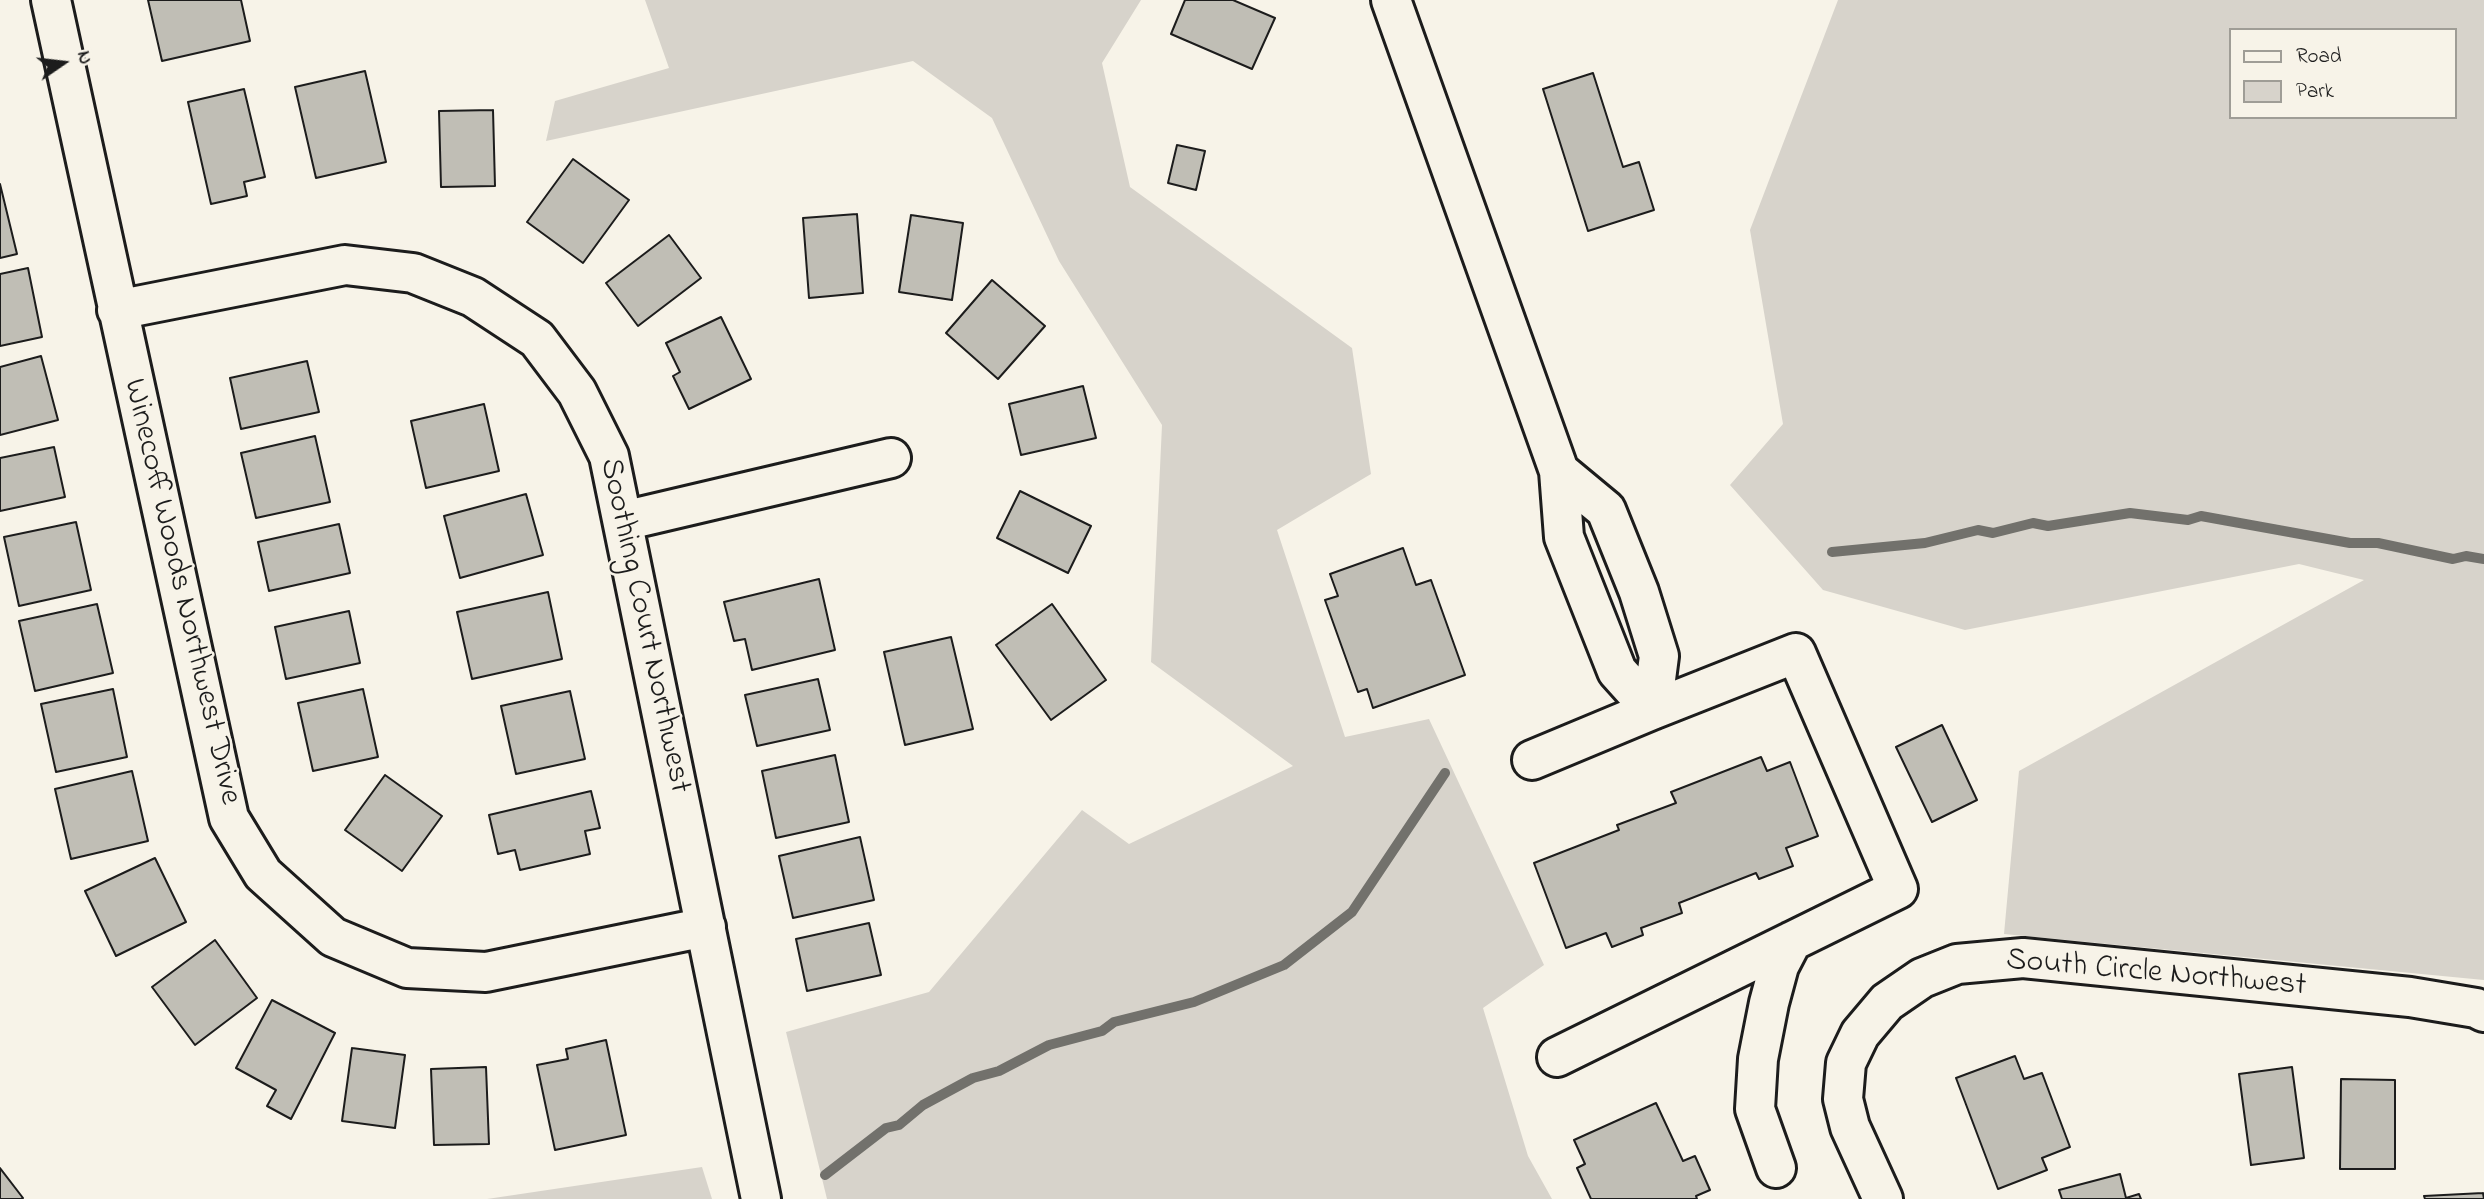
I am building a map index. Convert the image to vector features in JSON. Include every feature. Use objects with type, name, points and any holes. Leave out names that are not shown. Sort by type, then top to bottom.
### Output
[{"type":"street","name":"Winecoff Woods Northwest Drive","points":[[51,0],[229,818],[263,874],[333,937],[407,968],[486,972],[706,927]]},
{"type":"street","points":[[1391,0],[1559,471],[1564,537],[1617,671],[1652,710]]},
{"type":"street","name":"Soothing Court Northwest","points":[[117,310],[345,265],[413,272],[473,297],[537,339],[577,392],[610,456],[761,1199]]},
{"type":"street","points":[[623,521],[891,458]]},
{"type":"street","points":[[1559,471],[1606,510],[1625,557],[1659,656],[1652,710]]},
{"type":"street","points":[[1532,760],[1796,653],[1898,890],[1557,1057]]},
{"type":"street","points":[[1776,1168],[1755,1110],[1758,1059],[1779,966],[1792,941]]},
{"type":"street","name":"South Circle Northwest","points":[[1883,1199],[1850,1127],[1843,1099],[1846,1063],[1860,1034],[1887,1002],[1922,978],[1956,964],[2023,958],[2410,997],[2476,1008],[2484,1012]]},
{"type":"green space","points":[[645,0],[1141,0],[1102,63],[1130,187],[1352,348],[1371,474],[1277,530],[1345,737],[1429,719],[1544,965],[1483,1008],[1528,1156],[1552,1199],[827,1199],[786,1032],[929,992],[1082,810],[1129,844],[1293,766],[1151,662],[1162,425],[1059,261],[992,118],[913,61],[546,141],[555,101],[669,68]]},
{"type":"green space","points":[[1838,0],[2484,0],[2484,980],[2004,934],[2019,771],[2364,580],[2299,564],[1965,630],[1823,590],[1730,485],[1783,424],[1750,230]]},
{"type":"green space","points":[[702,1167],[712,1199],[487,1199]]},
{"type":"building","points":[[148,0],[241,0],[250,41],[162,61]]},
{"type":"building","points":[[1185,0],[1233,0],[1275,18],[1252,69],[1171,34]]},
{"type":"building","points":[[365,71],[386,162],[316,178],[295,87]]},
{"type":"building","points":[[1593,73],[1623,167],[1639,162],[1654,210],[1588,231],[1543,89]]},
{"type":"building","points":[[244,89],[265,177],[244,182],[247,196],[211,204],[188,102]]},
{"type":"building","points":[[493,110],[495,186],[441,187],[439,111]]},
{"type":"building","points":[[1177,145],[1205,151],[1196,190],[1168,183]]},
{"type":"building","points":[[573,159],[629,200],[583,263],[527,222]]},
{"type":"building","points":[[0,184],[17,254],[0,258]]},
{"type":"building","points":[[857,214],[863,293],[809,298],[803,218]]},
{"type":"building","points":[[911,215],[963,223],[952,300],[899,292]]},
{"type":"building","points":[[669,235],[701,278],[638,326],[606,283]]},
{"type":"building","points":[[28,268],[42,337],[0,346],[0,274]]},
{"type":"building","points":[[992,280],[1045,326],[998,379],[946,333]]},
{"type":"building","points":[[721,317],[751,379],[689,409],[673,376],[680,372],[666,343]]},
{"type":"building","points":[[41,356],[58,420],[0,435],[0,367]]},
{"type":"building","points":[[307,361],[319,412],[241,429],[230,378]]},
{"type":"building","points":[[1083,386],[1096,438],[1021,455],[1009,404]]},
{"type":"building","points":[[484,404],[499,471],[426,488],[411,421]]},
{"type":"building","points":[[315,436],[330,502],[256,518],[241,453]]},
{"type":"building","points":[[54,447],[65,497],[0,511],[0,458]]},
{"type":"building","points":[[1020,491],[1091,526],[1068,573],[997,538]]},
{"type":"building","points":[[526,494],[543,555],[460,578],[444,516]]},
{"type":"building","points":[[76,522],[91,590],[19,606],[4,537]]},
{"type":"building","points":[[339,524],[350,573],[269,591],[258,542]]},
{"type":"building","points":[[1403,548],[1416,585],[1431,580],[1465,675],[1373,708],[1367,689],[1358,692],[1325,600],[1338,596],[1330,574]]},
{"type":"building","points":[[819,579],[835,650],[752,670],[745,639],[734,641],[724,602]]},
{"type":"building","points":[[548,592],[562,659],[472,679],[457,612]]},
{"type":"building","points":[[97,604],[113,673],[35,691],[19,621]]},
{"type":"building","points":[[1052,604],[1106,680],[1051,720],[996,645]]},
{"type":"building","points":[[349,611],[360,663],[286,679],[275,627]]},
{"type":"building","points":[[951,637],[973,729],[905,745],[884,652]]},
{"type":"building","points":[[818,679],[830,730],[757,746],[745,695]]},
{"type":"building","points":[[113,689],[127,757],[56,772],[41,704]]},
{"type":"building","points":[[363,689],[378,757],[313,771],[298,703]]},
{"type":"building","points":[[570,691],[585,759],[516,774],[501,706]]},
{"type":"building","points":[[1942,725],[1977,800],[1932,822],[1896,747]]},
{"type":"building","points":[[835,755],[849,822],[776,838],[762,771]]},
{"type":"building","points":[[1761,757],[1767,771],[1790,762],[1818,836],[1786,848],[1793,866],[1759,879],[1756,873],[1679,903],[1682,913],[1641,928],[1643,935],[1612,947],[1606,933],[1566,948],[1534,863],[1619,830],[1617,825],[1676,803],[1671,792]]},
{"type":"building","points":[[132,771],[148,841],[71,859],[55,789]]},
{"type":"building","points":[[385,775],[442,816],[402,871],[345,830]]},
{"type":"building","points":[[591,791],[600,828],[585,831],[590,854],[520,870],[515,850],[498,854],[489,815]]},
{"type":"building","points":[[860,837],[874,900],[793,918],[779,856]]},
{"type":"building","points":[[155,858],[186,922],[116,956],[85,891]]},
{"type":"building","points":[[869,923],[881,975],[807,991],[796,939]]},
{"type":"building","points":[[215,940],[257,998],[195,1045],[152,987]]},
{"type":"building","points":[[272,1000],[335,1033],[291,1119],[267,1106],[276,1090],[236,1068]]},
{"type":"building","points":[[606,1040],[626,1135],[555,1150],[537,1065],[568,1059],[566,1049]]},
{"type":"building","points":[[352,1048],[405,1055],[395,1128],[342,1121]]},
{"type":"building","points":[[2015,1056],[2024,1079],[2042,1073],[2070,1147],[2042,1158],[2047,1170],[1998,1189],[1956,1078]]},
{"type":"building","points":[[486,1067],[489,1144],[434,1145],[431,1069]]},
{"type":"building","points":[[2292,1067],[2304,1158],[2251,1165],[2239,1074]]},
{"type":"building","points":[[2341,1079],[2395,1080],[2395,1169],[2340,1169]]},
{"type":"building","points":[[1656,1103],[1683,1161],[1695,1156],[1710,1190],[1696,1196],[1697,1199],[1591,1199],[1577,1168],[1585,1164],[1574,1140]]},
{"type":"building","points":[[0,1168],[23,1198],[0,1199]]},
{"type":"building","points":[[2120,1174],[2126,1198],[2139,1194],[2141,1199],[2062,1199],[2059,1190]]},
{"type":"building","points":[[2483,1193],[2484,1199],[2425,1199],[2424,1196]]},
{"type":"waterway","points":[[1832,552],[1925,543],[1978,530],[1993,533],[2033,523],[2048,526],[2130,513],[2188,520],[2201,516],[2350,543],[2378,543],[2453,559],[2466,556],[2484,559]]},
{"type":"waterway","points":[[825,1175],[886,1128],[899,1125],[923,1105],[973,1078],[999,1071],[1049,1045],[1102,1031],[1114,1022],[1194,1002],[1284,965],[1352,912],[1445,773]]}]
